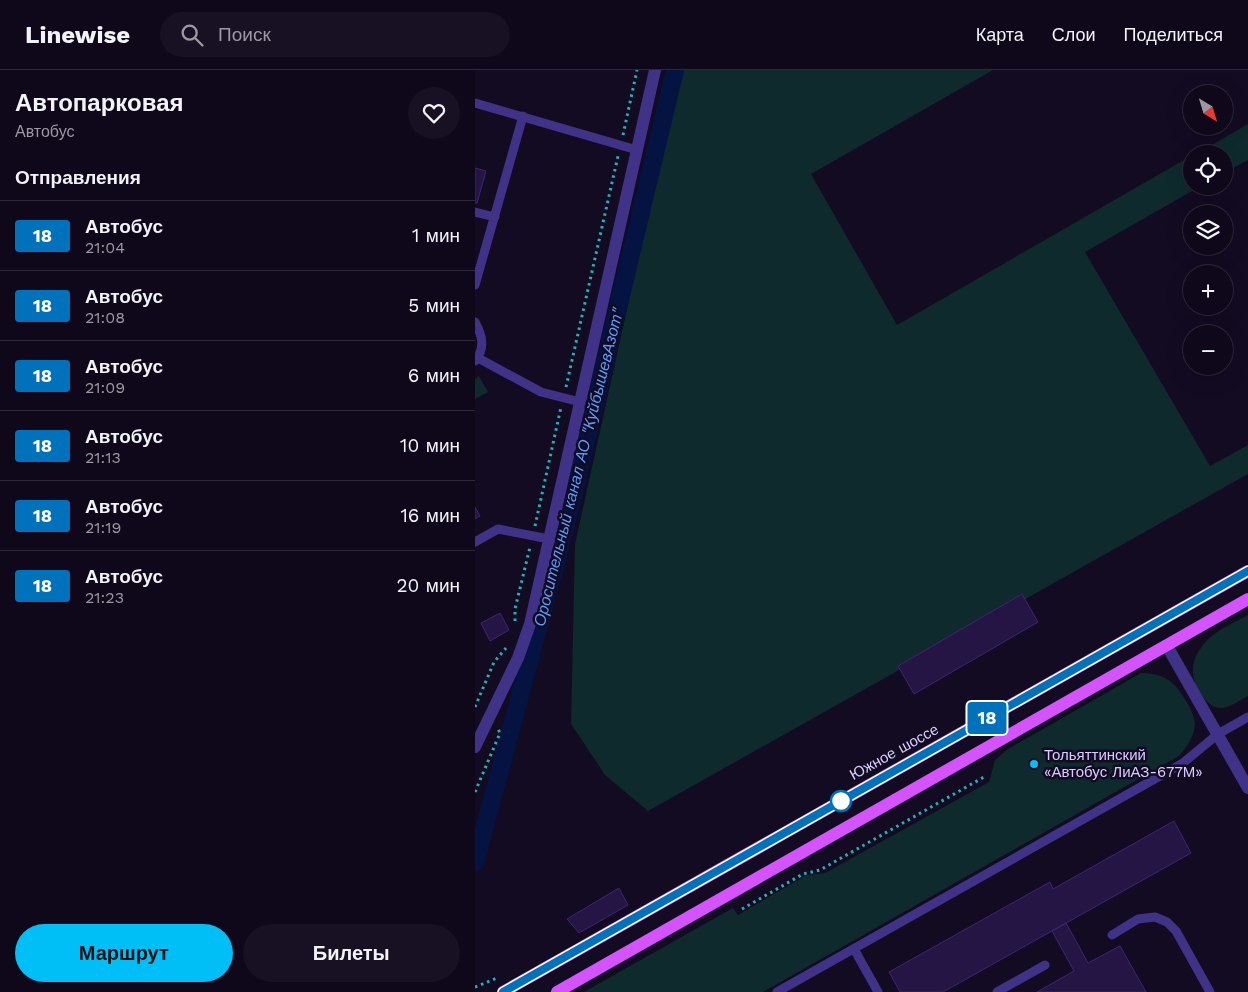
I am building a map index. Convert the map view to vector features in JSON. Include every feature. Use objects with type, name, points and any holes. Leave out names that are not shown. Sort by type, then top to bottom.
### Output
[{"type":"main road","name":"Южное шоссе","points":[[503,992],[1248,571]]},
{"type":"main road","points":[[557,992],[1248,600]]},
{"type":"street","points":[[475,746],[518,658],[530,624],[655,70]]},
{"type":"street","points":[[1167,646],[1248,788]]},
{"type":"lane","points":[[475,103],[637,150]]},
{"type":"lane","points":[[475,285],[479,257],[495,217],[523,116]]},
{"type":"lane","points":[[475,212],[495,217]]},
{"type":"lane","points":[[475,322],[483,343],[476,360],[541,392],[580,402]]},
{"type":"lane","points":[[475,542],[498,529],[549,539]]},
{"type":"lane","points":[[777,992],[1183,763],[1218,734],[1248,717]]},
{"type":"lane","points":[[1111,935],[1139,920],[1155,917],[1167,922],[1176,931],[1210,992]]},
{"type":"lane","points":[[854,949],[877,992]]},
{"type":"lane","points":[[997,992],[1045,965]]},
{"type":"path","points":[[475,792],[500,733],[496,726]]},
{"type":"path","points":[[742,909],[803,874],[820,870],[984,777]]},
{"type":"green space","points":[[680,70],[993,70],[811,174],[897,325],[1183,161],[1183,195],[1185,195],[1085,252],[1210,466],[1248,445],[1248,474],[648,811],[605,775],[571,724],[575,544]]},
{"type":"green space","points":[[1248,124],[1248,160],[1233,168],[1233,145],[1212,145],[1229,135],[1233,135],[1233,133]]},
{"type":"green space","points":[[479,376],[488,392],[475,399],[475,379]]},
{"type":"green space","points":[[1248,615],[1248,696],[1227,707],[1214,707],[1205,699],[1197,687],[1193,675],[1195,658],[1210,637]]},
{"type":"green space","points":[[1141,673],[1158,675],[1170,681],[1180,691],[1191,711],[1195,725],[1193,734],[1190,742],[1179,756],[763,992],[584,992],[733,908],[738,915],[807,875],[825,873],[989,782],[995,760],[1008,749]]},
{"type":"building","points":[[475,168],[486,171],[477,203],[475,203]]},
{"type":"building","points":[[475,507],[480,516],[475,519]]},
{"type":"building","points":[[1022,594],[1038,622],[914,694],[898,666]]},
{"type":"building","points":[[500,613],[509,630],[490,641],[481,623]]},
{"type":"building","points":[[1174,821],[1191,853],[943,992],[900,992],[889,972],[1050,882],[1053,889]]},
{"type":"building","points":[[619,888],[628,905],[579,933],[567,919]]},
{"type":"building","points":[[1066,923],[1088,963],[1120,946],[1146,992],[1037,992],[1074,971],[1052,931]]},
{"type":"waterway","name":"Оросительный канал АО \"КуйбышевАзот\"","points":[[475,863],[566,525],[675,70]]},
{"type":"bus line","name":"18","points":[[503,992],[1248,571]]},
{"type":"place","name":"Тольяттинский «Автобус ЛиАЗ-677М»","points":[[1034,764]]}]
